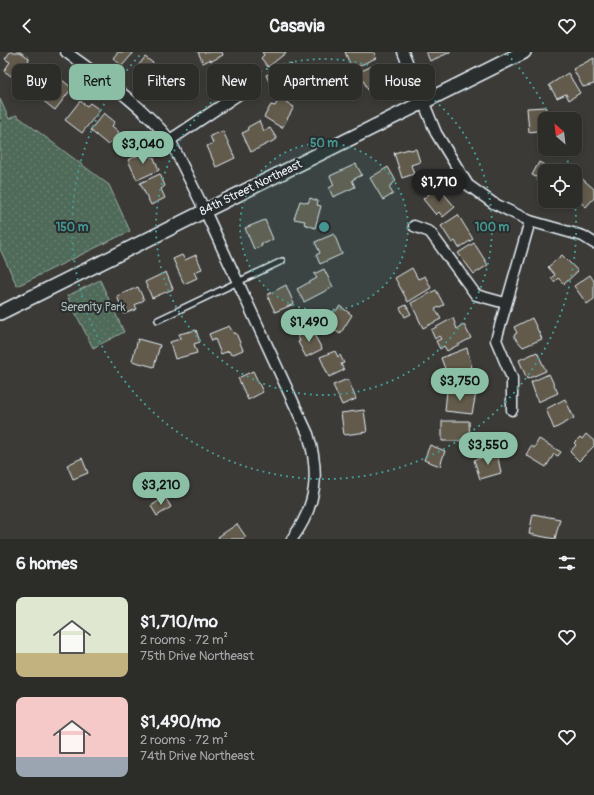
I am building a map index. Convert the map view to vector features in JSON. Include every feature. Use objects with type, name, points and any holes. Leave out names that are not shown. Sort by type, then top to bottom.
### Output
[{"type":"street","points":[[66,52],[134,102],[154,120],[170,140],[239,282],[308,434],[315,456],[316,478],[311,502],[299,530],[292,539]]},
{"type":"street","points":[[403,52],[425,102],[436,133],[468,185],[493,203],[530,221],[583,236],[594,243]]},
{"type":"street","name":"84th Street Northeast","points":[[0,313],[524,52]]},
{"type":"street","points":[[170,140],[229,100]]},
{"type":"street","points":[[512,410],[512,378],[496,340],[505,303],[530,221]]},
{"type":"street","points":[[414,226],[430,232],[476,295],[505,303]]},
{"type":"lane","points":[[158,320],[282,261]]},
{"type":"green space","points":[[0,99],[9,119],[16,115],[109,185],[130,231],[17,286],[0,249],[0,123],[2,122],[0,117]]},
{"type":"green space","name":"Serenity Park","points":[[100,280],[124,332],[93,348],[67,296]]},
{"type":"building","points":[[10,52],[20,52],[29,58],[28,63],[30,64],[12,64],[12,77],[4,71],[10,62],[5,59]]},
{"type":"building","points":[[118,52],[134,52],[124,64],[120,64],[113,58]]},
{"type":"building","points":[[198,52],[222,52],[223,55],[212,61],[209,60],[203,63]]},
{"type":"building","points":[[262,52],[287,52],[272,64],[269,64],[268,67],[261,58],[264,55]]},
{"type":"building","points":[[345,52],[374,52],[376,58],[362,64],[350,64]]},
{"type":"building","points":[[426,52],[451,52],[430,61]]},
{"type":"building","points":[[145,57],[154,64],[140,64]]},
{"type":"building","points":[[594,58],[594,84],[583,87],[573,69]]},
{"type":"building","points":[[370,67],[370,94],[362,78],[362,71]]},
{"type":"building","points":[[568,73],[580,93],[569,100],[566,94],[557,98],[549,85]]},
{"type":"building","points":[[269,74],[269,82],[266,75]]},
{"type":"building","points":[[62,80],[69,86],[69,92],[55,110],[42,100],[61,100]]},
{"type":"building","points":[[279,100],[283,100],[294,107],[282,128],[264,117],[271,105],[275,106]]},
{"type":"building","points":[[80,101],[87,106],[90,103],[100,110],[82,133],[65,120]]},
{"type":"building","points":[[546,107],[546,112],[538,112],[538,131],[529,132],[527,108]]},
{"type":"building","points":[[104,113],[115,122],[112,126],[119,132],[108,145],[90,130]]},
{"type":"building","points":[[259,121],[264,131],[270,128],[277,139],[251,152],[242,133],[247,131],[248,127]]},
{"type":"building","points":[[223,131],[235,158],[216,167],[207,146],[213,143],[210,136]]},
{"type":"building","points":[[409,149],[416,149],[420,162],[411,165],[414,174],[402,178],[394,153]]},
{"type":"building","points":[[147,151],[149,156],[154,158],[159,170],[137,180],[128,160]]},
{"type":"building","points":[[539,162],[543,164],[538,164],[538,178],[532,175]]},
{"type":"building","points":[[356,164],[362,175],[352,180],[355,187],[333,197],[329,188],[334,185],[330,176]]},
{"type":"building","points":[[388,167],[396,181],[389,187],[393,194],[383,200],[370,178]]},
{"type":"building","points":[[160,174],[165,186],[161,189],[165,198],[151,205],[140,183]]},
{"type":"building","points":[[582,179],[594,189],[594,198],[586,207],[582,204]]},
{"type":"building","points":[[438,187],[455,207],[443,217],[439,212],[436,215],[423,199]]},
{"type":"building","points":[[310,198],[318,201],[317,205],[321,206],[315,228],[304,224],[305,221],[294,219],[300,201],[308,203]]},
{"type":"building","points":[[458,215],[473,239],[459,248],[455,241],[452,243],[441,226]]},
{"type":"building","points":[[265,220],[273,239],[266,243],[261,243],[262,246],[254,249],[245,228]]},
{"type":"building","points":[[334,234],[342,254],[320,264],[316,255],[320,253],[315,242]]},
{"type":"building","points":[[474,243],[488,265],[474,274],[458,253]]},
{"type":"building","points":[[182,255],[185,260],[196,255],[202,269],[194,272],[197,278],[184,284],[173,259]]},
{"type":"building","points":[[562,255],[578,271],[564,284],[558,278],[554,282],[551,278],[555,275],[548,267]]},
{"type":"building","points":[[412,268],[418,279],[425,276],[431,288],[408,302],[395,278]]},
{"type":"building","points":[[324,269],[333,287],[304,302],[297,289],[317,278],[314,274]]},
{"type":"building","points":[[166,272],[173,289],[152,298],[145,282]]},
{"type":"building","points":[[590,275],[594,281],[594,299],[587,304],[574,286]]},
{"type":"building","points":[[286,285],[294,304],[275,312],[267,295]]},
{"type":"building","points":[[138,287],[144,300],[135,305],[137,309],[124,314],[117,296]]},
{"type":"building","points":[[436,290],[444,305],[435,309],[441,319],[423,328],[411,303]]},
{"type":"building","points":[[406,305],[411,314],[405,317],[400,308]]},
{"type":"building","points":[[340,306],[352,315],[340,334],[326,324],[335,309],[336,311]]},
{"type":"building","points":[[453,318],[457,329],[464,325],[471,338],[447,351],[444,346],[440,349],[436,341],[441,339],[439,336],[435,339],[431,330]]},
{"type":"building","points":[[532,318],[542,339],[523,347],[515,338],[514,335],[517,333],[514,327]]},
{"type":"building","points":[[229,326],[234,334],[236,333],[243,350],[231,355],[229,351],[221,354],[215,339],[212,341],[209,334]]},
{"type":"building","points":[[311,329],[322,349],[306,357],[298,342],[300,341],[297,335]]},
{"type":"building","points":[[196,330],[200,342],[194,344],[197,353],[175,359],[170,342],[180,339],[179,334]]},
{"type":"building","points":[[138,339],[160,345],[154,367],[132,361]]},
{"type":"building","points":[[467,348],[472,368],[448,377],[441,358]]},
{"type":"building","points":[[335,351],[338,357],[340,355],[344,363],[341,364],[344,370],[329,377],[320,357]]},
{"type":"building","points":[[537,352],[546,371],[527,379],[519,360]]},
{"type":"building","points":[[253,371],[263,392],[248,400],[238,378]]},
{"type":"building","points":[[549,374],[558,393],[538,402],[531,382]]},
{"type":"building","points":[[348,379],[356,399],[342,405],[333,385]]},
{"type":"building","points":[[447,390],[476,393],[472,414],[445,411]]},
{"type":"building","points":[[565,399],[574,418],[554,429],[546,409]]},
{"type":"building","points":[[364,410],[367,432],[344,435],[341,413]]},
{"type":"building","points":[[442,421],[469,421],[470,441],[442,441]]},
{"type":"building","points":[[586,434],[594,441],[594,446],[579,461],[570,452],[576,445],[574,443],[580,437],[582,439]]},
{"type":"building","points":[[539,439],[561,452],[558,456],[554,454],[546,467],[526,455],[531,446],[534,448]]},
{"type":"building","points":[[430,445],[445,451],[440,466],[424,460]]},
{"type":"building","points":[[497,453],[501,473],[480,479],[474,460]]},
{"type":"building","points":[[82,458],[88,473],[73,479],[67,465]]},
{"type":"building","points":[[165,497],[171,507],[157,516],[151,506]]},
{"type":"building","points":[[533,514],[560,519],[555,539],[529,534]]},
{"type":"building","points":[[237,524],[246,537],[242,539],[219,539],[218,537]]}]
